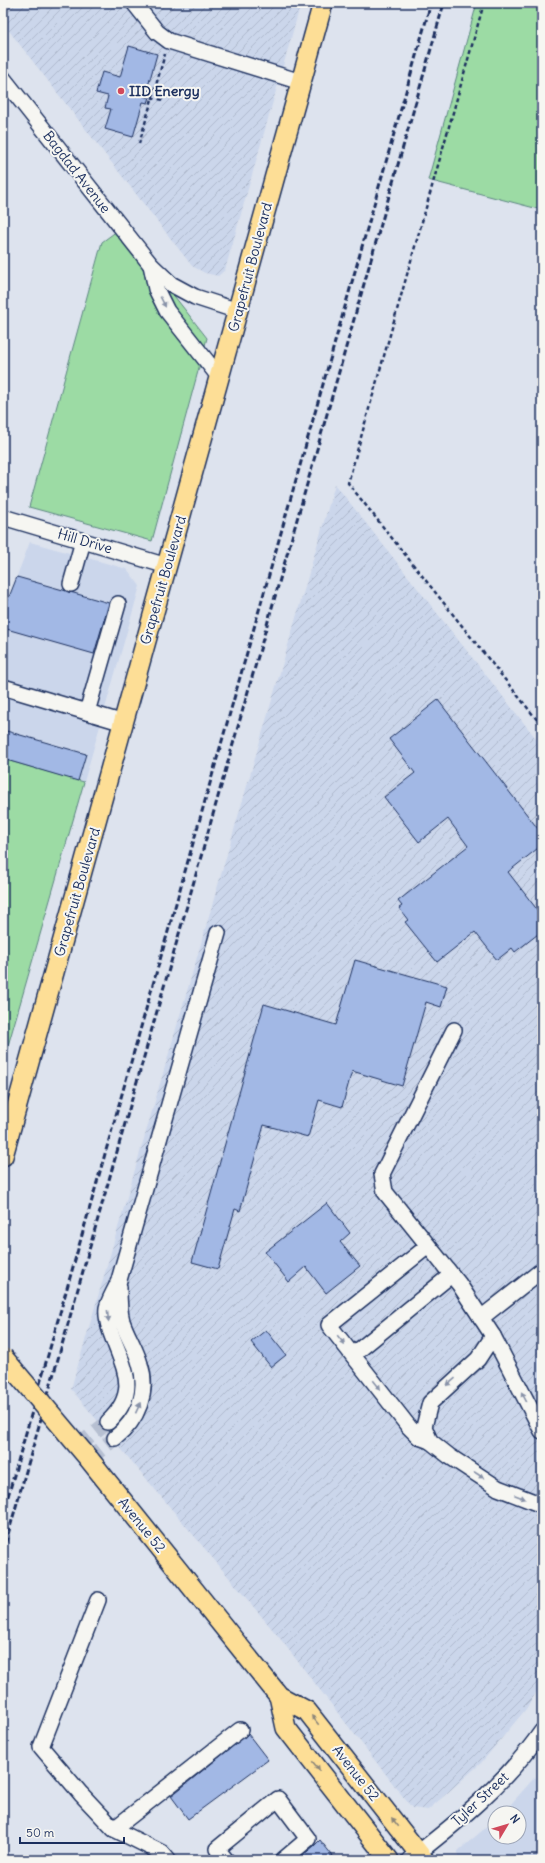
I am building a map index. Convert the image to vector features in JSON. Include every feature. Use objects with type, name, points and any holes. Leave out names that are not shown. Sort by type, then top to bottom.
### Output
[{"type":"main road","name":"Grapefruit Boulevard","points":[[3,1156],[323,3]]},
{"type":"main road","name":"Avenue 52","points":[[3,1357],[89,1459],[279,1696],[307,1711],[417,1858]]},
{"type":"main road","name":"Avenue 52","points":[[279,1696],[286,1728],[389,1860]]},
{"type":"street","points":[[134,3],[157,32],[169,41],[301,82]]},
{"type":"street","name":"Bagdad Avenue","points":[[4,81],[151,266],[170,284],[195,297],[238,311]]},
{"type":"street","name":"Bagdad Avenue","points":[[151,266],[156,289],[167,311],[220,378]]},
{"type":"street","name":"Hill Drive","points":[[3,517],[167,566]]},
{"type":"street","points":[[71,584],[83,541]]},
{"type":"street","points":[[87,712],[118,604]]},
{"type":"street","points":[[3,687],[124,723]]},
{"type":"street","points":[[108,1422],[119,1412],[126,1397],[127,1383],[125,1368],[108,1322],[107,1309],[119,1280],[218,933]]},
{"type":"street","points":[[454,1030],[382,1174],[385,1192],[451,1275],[493,1336],[542,1431]]},
{"type":"street","points":[[428,1246],[329,1325],[409,1427],[420,1437],[430,1441],[449,1456],[498,1488],[542,1505]]},
{"type":"street","points":[[481,1318],[542,1270]]},
{"type":"street","points":[[353,1355],[451,1275]]},
{"type":"street","points":[[115,1438],[132,1422],[141,1403],[144,1383],[140,1364],[122,1319],[119,1306],[119,1280]]},
{"type":"street","points":[[430,1441],[424,1427],[430,1403],[478,1359],[493,1336]]},
{"type":"street","points":[[125,1368],[140,1364]]},
{"type":"street","points":[[98,1600],[42,1747],[81,1794],[114,1829],[162,1853],[168,1860]]},
{"type":"street","points":[[114,1829],[240,1730]]},
{"type":"street","name":"Tyler Street","points":[[417,1858],[490,1792],[515,1765],[542,1731]]},
{"type":"street","points":[[226,1860],[217,1849],[278,1799],[308,1839],[283,1860]]},
{"type":"path","points":[[484,3],[348,483],[542,726]]},
{"type":"path","points":[[139,144],[169,41]]},
{"type":"path","points":[[145,96],[163,100]]},
{"type":"shaded area","points":[[3,3],[301,3],[225,270],[218,276],[205,273],[192,266],[3,23]]},
{"type":"shaded area","points":[[335,484],[542,746],[542,1683],[526,1709],[481,1763],[428,1810],[412,1808],[278,1636],[71,1389]]},
{"type":"shaded area","points":[[30,542],[127,569],[140,586],[84,782],[3,759],[3,612]]},
{"type":"shaded area","points":[[535,1777],[542,1786],[542,1860],[458,1860],[458,1851],[487,1827],[487,1845],[527,1845],[527,1805],[510,1805]]},
{"type":"green space","points":[[477,3],[542,3],[542,210],[428,180]]},
{"type":"green space","points":[[121,228],[207,338],[152,541],[29,507],[102,242]]},
{"type":"green space","points":[[3,759],[84,782],[3,1063]]},
{"type":"building","name":"IID Energy","points":[[129,46],[157,54],[147,90],[152,91],[148,103],[143,102],[133,137],[105,129],[111,109],[105,108],[108,96],[96,93],[102,72],[120,77]]},
{"type":"building","points":[[17,577],[109,603],[94,654],[3,628],[3,612]]},
{"type":"building","points":[[438,700],[542,834],[542,845],[508,872],[542,916],[542,931],[515,952],[512,948],[497,960],[475,932],[437,962],[405,922],[408,920],[399,908],[402,906],[398,901],[468,846],[448,819],[419,842],[384,797],[415,773],[389,739]]},
{"type":"building","points":[[3,730],[86,754],[78,781],[3,759]]},
{"type":"building","points":[[355,960],[447,986],[441,1007],[426,1002],[402,1086],[352,1071],[342,1107],[319,1100],[308,1137],[264,1125],[240,1211],[235,1209],[218,1269],[192,1262],[264,1004],[336,1025]]},
{"type":"building","points":[[327,1203],[350,1233],[340,1242],[360,1266],[326,1293],[306,1267],[289,1282],[265,1252]]},
{"type":"building","points":[[266,1330],[286,1355],[271,1367],[251,1342]]},
{"type":"building","points":[[248,1734],[268,1760],[188,1819],[171,1796]]},
{"type":"building","points":[[320,1840],[336,1860],[297,1860],[314,1846]]},
{"type":"tunnel","points":[[78,1446],[108,1422]]},
{"type":"tunnel","points":[[89,1459],[115,1438]]},
{"type":"railway","points":[[3,1514],[431,3]]},
{"type":"railway","points":[[3,1552],[444,3]]},
{"type":"place","name":"IID Energy","points":[[121,91]]}]
